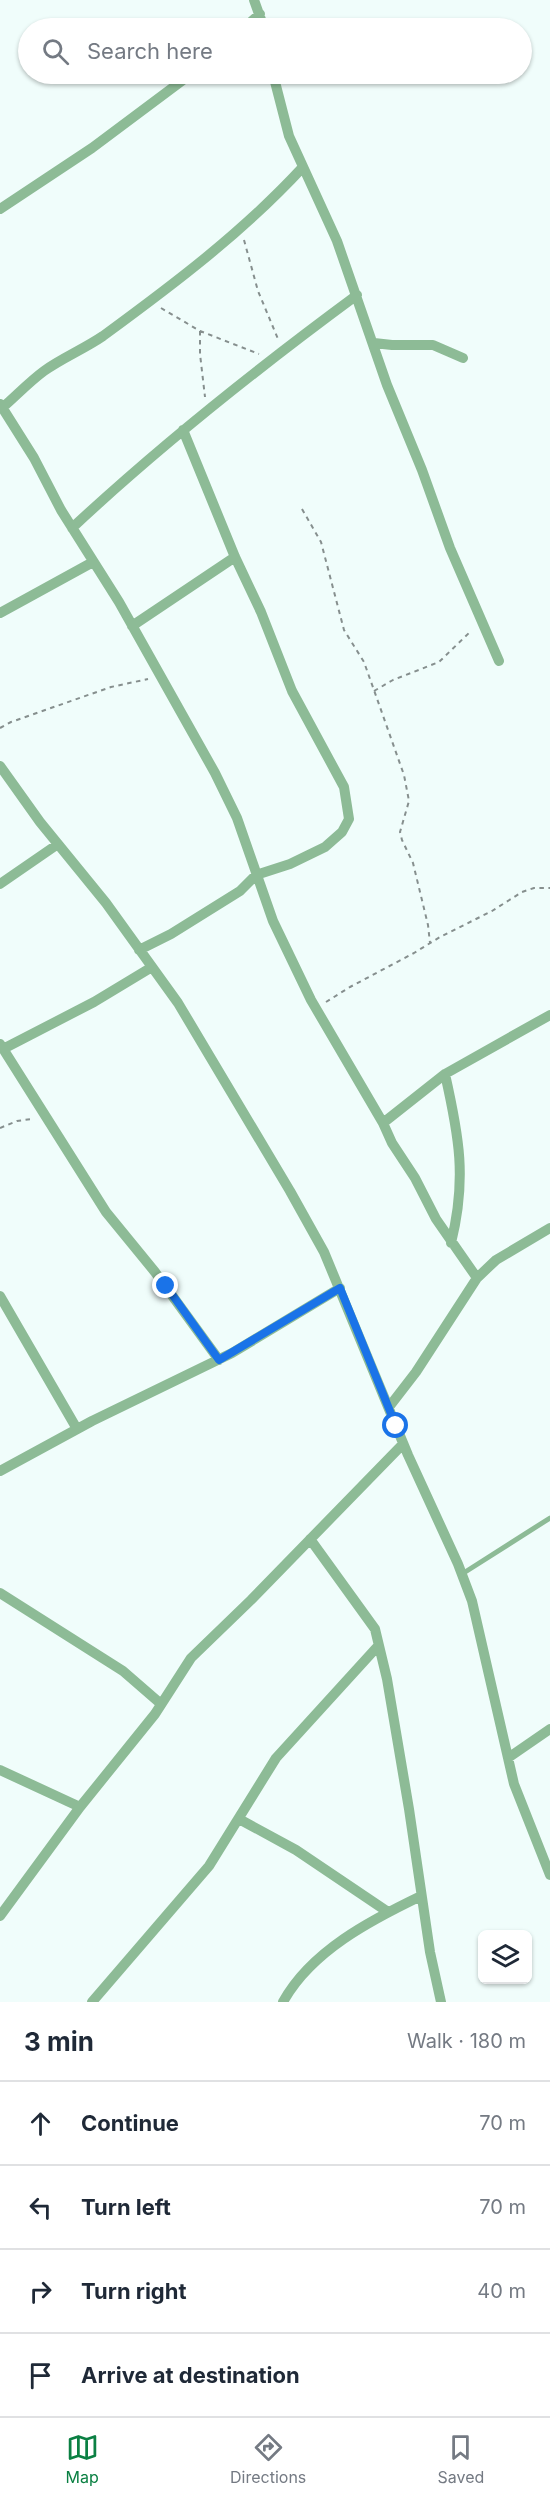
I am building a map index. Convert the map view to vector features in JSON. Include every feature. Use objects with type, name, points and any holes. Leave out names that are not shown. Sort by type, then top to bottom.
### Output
[{"type":"street","points":[[254,0],[261,18]]},
{"type":"street","points":[[255,18],[260,14]]},
{"type":"street","points":[[0,209],[92,147],[177,84]]},
{"type":"street","points":[[276,84],[289,136],[337,241],[387,385],[499,661]]},
{"type":"street","points":[[303,167],[275,197],[197,266],[149,299],[101,337],[44,371],[1,406],[163,679],[237,818],[273,921],[316,1009],[383,1123],[392,1143],[415,1178],[436,1219],[477,1278]]},
{"type":"street","points":[[72,528],[128,476],[208,409],[357,295]]},
{"type":"street","points":[[374,343],[433,345],[463,358]]},
{"type":"street","points":[[139,950],[171,934],[231,897],[256,875],[290,864],[325,847],[342,832],[349,819],[344,787],[292,691],[261,612],[235,557],[183,430]]},
{"type":"street","points":[[132,626],[235,557]]},
{"type":"street","points":[[0,613],[93,562]]},
{"type":"street","points":[[0,766],[58,844],[106,903],[178,1003],[324,1252],[403,1444],[462,1574],[477,1622],[514,1784],[548,1861],[550,1875]]},
{"type":"street","points":[[0,884],[58,844]]},
{"type":"street","points":[[152,967],[94,1002],[2,1047],[106,1212],[155,1272],[219,1360]]},
{"type":"street","points":[[383,1123],[445,1074],[550,1015]]},
{"type":"street","points":[[445,1074],[459,1143],[462,1179],[461,1198],[451,1243]]},
{"type":"street","points":[[389,1407],[416,1372],[477,1278],[496,1260],[550,1228]]},
{"type":"street","points":[[0,1471],[78,1429],[219,1360],[340,1288]]},
{"type":"street","points":[[0,1296],[78,1429]]},
{"type":"street","points":[[0,1916],[80,1807],[137,1739],[191,1658],[251,1600],[403,1444]]},
{"type":"street","points":[[310,1539],[375,1629],[387,1679],[430,1952],[441,2002]]},
{"type":"street","points":[[0,1593],[123,1671],[161,1704]]},
{"type":"street","points":[[92,2002],[209,1866],[276,1758],[378,1646]]},
{"type":"street","points":[[508,1758],[550,1730]]},
{"type":"street","points":[[0,1770],[80,1807]]},
{"type":"street","points":[[239,1819],[296,1850],[388,1912]]},
{"type":"street","points":[[283,2002],[301,1977],[322,1956],[388,1912],[421,1896]]},
{"type":"lane","points":[[462,1574],[550,1518]]},
{"type":"path","points":[[240,229],[258,291],[283,350]]},
{"type":"path","points":[[149,299],[200,331],[270,360]]},
{"type":"path","points":[[200,331],[202,375],[208,409]]},
{"type":"path","points":[[302,509],[321,542],[344,630],[364,662],[407,788],[409,801],[400,832],[413,863],[428,925],[429,943]]},
{"type":"path","points":[[374,691],[393,680],[439,662],[463,641],[481,620]]},
{"type":"path","points":[[0,728],[11,722],[111,687],[140,680],[163,679]]},
{"type":"path","points":[[316,1009],[350,987],[522,892],[534,888],[550,888]]},
{"type":"path","points":[[0,1128],[17,1121],[45,1118]]},
{"type":"route","points":[[166,1286],[219,1360],[340,1288],[396,1426]]}]
